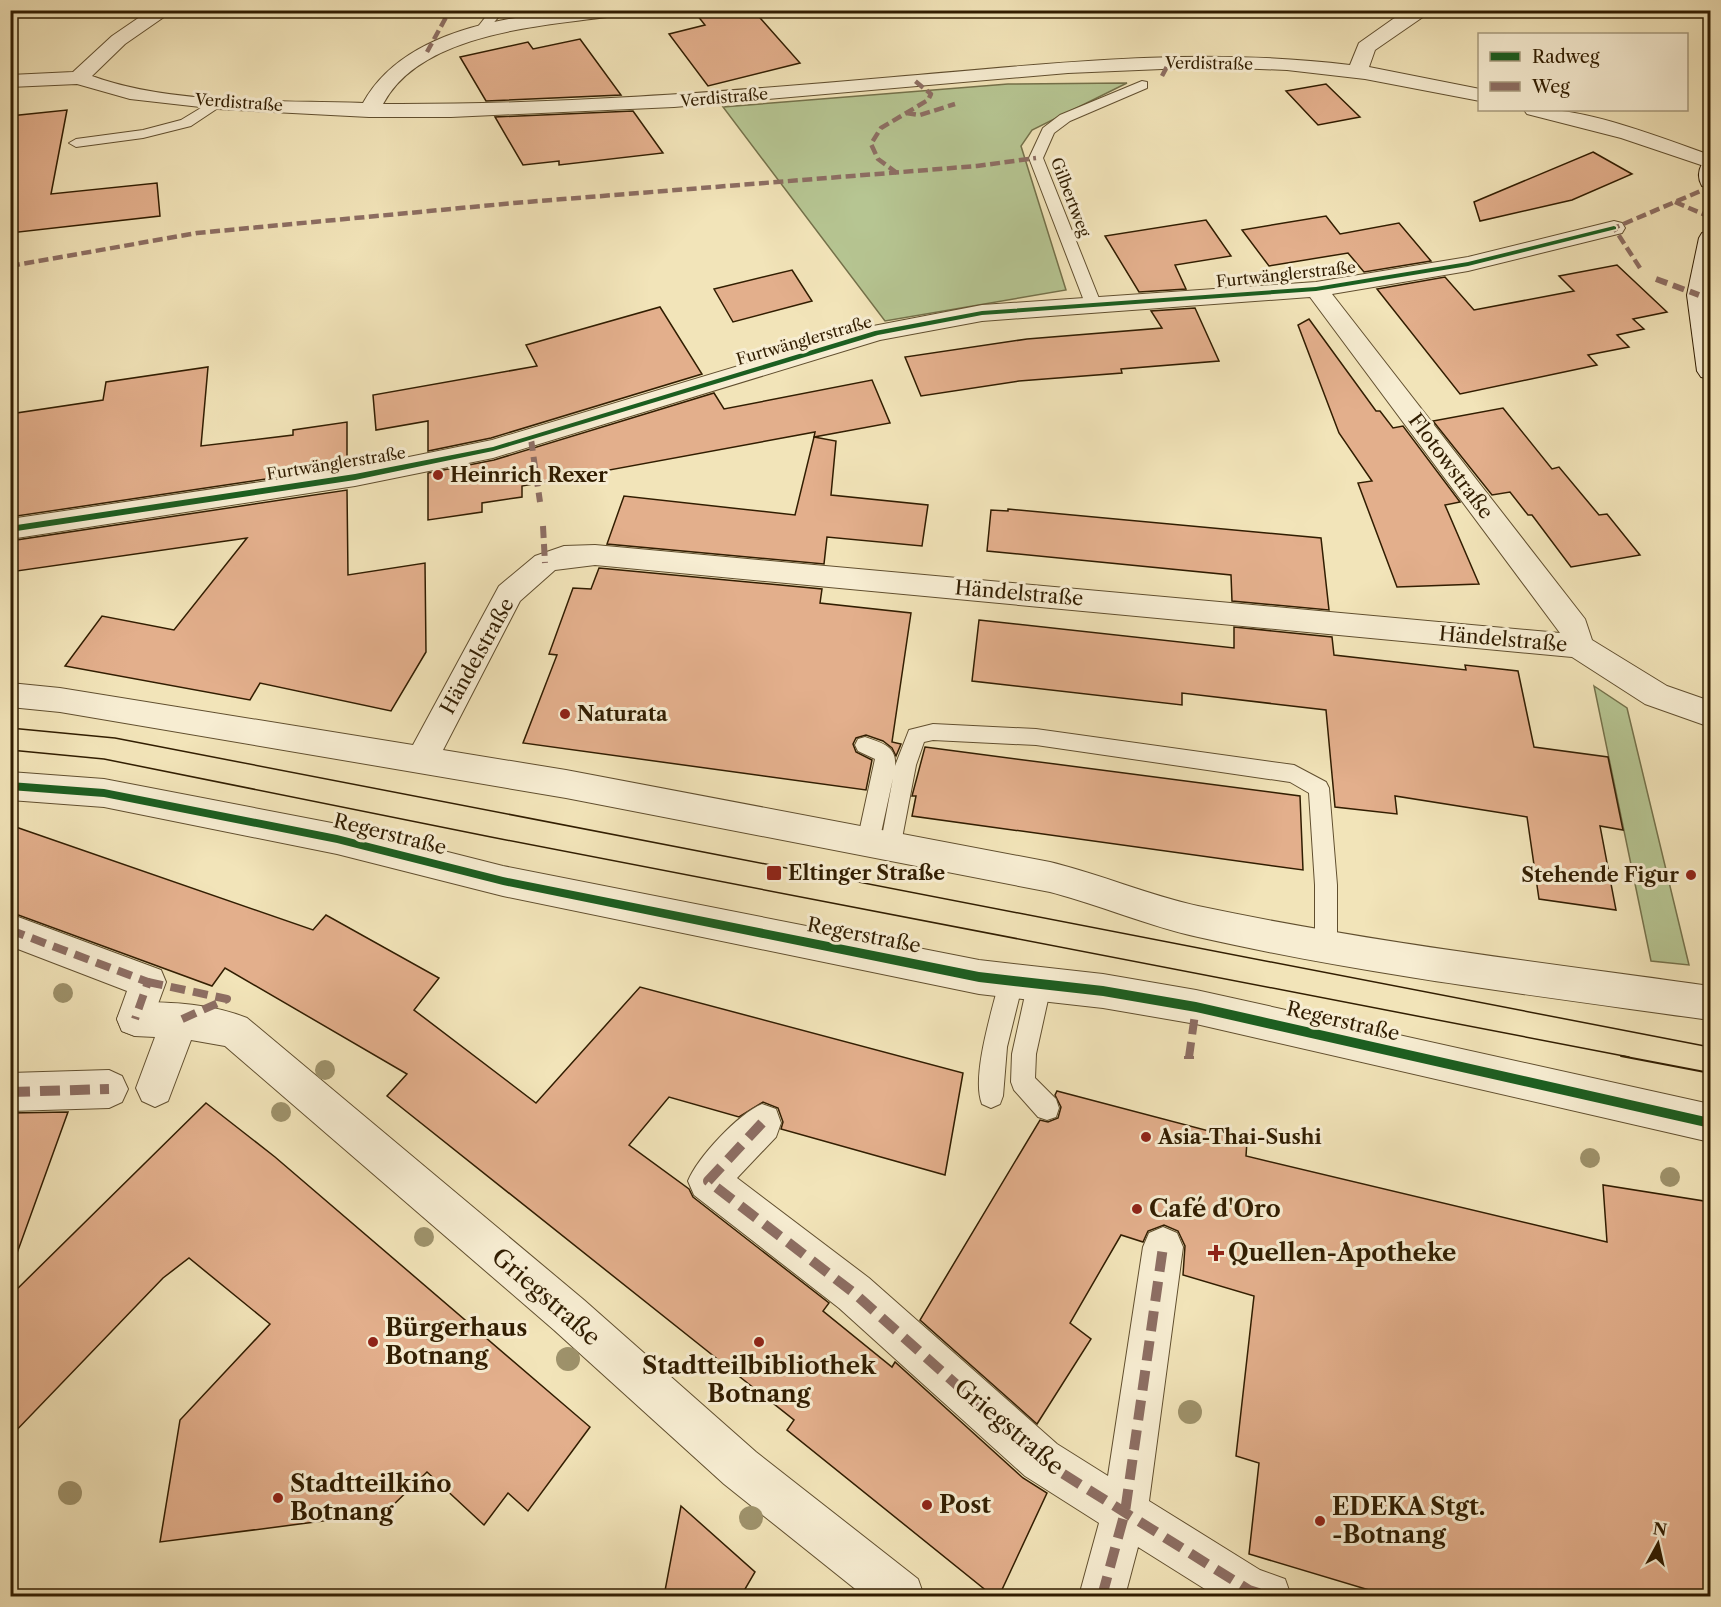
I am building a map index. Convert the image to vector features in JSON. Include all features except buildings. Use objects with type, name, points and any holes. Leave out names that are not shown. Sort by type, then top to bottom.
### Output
[{"type":"street","points":[[10,81],[79,78],[102,52],[142,21],[165,10]]},
{"type":"street","points":[[369,111],[386,85],[427,52],[465,36],[614,10]]},
{"type":"street","points":[[1358,72],[1366,47],[1400,23],[1424,10]]},
{"type":"street","name":"Verdistraße","points":[[79,78],[95,86],[156,96],[369,111],[566,108],[676,102],[1052,68],[1170,61],[1226,62],[1358,72],[1478,95]]},
{"type":"street","points":[[1538,111],[1628,134],[1710,162]]},
{"type":"street","points":[[1710,169],[1710,182]]},
{"type":"street","name":"Furtwänglerstraße","points":[[10,529],[355,477],[493,449],[877,333],[982,313],[1316,289],[1468,264],[1614,228]]},
{"type":"street","points":[[1710,238],[1699,295],[1710,371]]},
{"type":"street","name":"Flotowstraße","points":[[1316,289],[1574,627],[1578,646]]},
{"type":"street","name":"Händelstraße","points":[[422,760],[509,594],[545,563],[564,556],[595,555],[756,569],[1578,646],[1656,695],[1710,714]]},
{"type":"street","points":[[10,695],[60,700],[422,760],[879,844],[1050,877],[1094,888],[1196,921],[1326,946],[1540,981],[1710,1003]]},
{"type":"street","name":"Regerstraße","points":[[10,786],[104,793],[336,839],[503,881],[1025,984],[1103,991],[1196,1007],[1710,1123]]},
{"type":"street","name":"Griegstraße","points":[[10,930],[148,982],[135,1019],[180,1020],[234,1030],[569,1315],[740,1468],[901,1596]]},
{"type":"street","points":[[155,1088],[180,1020]]},
{"type":"street","points":[[10,1092],[109,1089]]},
{"type":"street","name":"Griegstraße","points":[[762,1123],[708,1181],[854,1293],[1041,1460],[1249,1590],[1268,1596]]},
{"type":"street","points":[[1102,1596],[1125,1512],[1162,1247]]},
{"type":"lane","points":[[479,33],[498,10]]},
{"type":"lane","name":"Gilbertweg","points":[[1094,306],[1036,158],[1048,131],[1065,118],[1142,85]]},
{"type":"lane","points":[[76,143],[143,134],[186,123],[219,101]]},
{"type":"lane","points":[[879,844],[916,736],[933,732],[1036,737],[1294,774],[1319,788],[1326,885],[1326,946]]},
{"type":"lane","points":[[865,745],[886,755],[879,844]]},
{"type":"lane","points":[[991,1096],[995,1047],[1025,984]]},
{"type":"lane","points":[[1025,984],[1023,1082],[1047,1108]]},
{"type":"green space","points":[[1127,83],[1032,130],[1021,146],[1066,290],[885,321],[723,107],[1008,84]]},
{"type":"green space","points":[[1594,686],[1627,708],[1689,965],[1651,961]]},
{"type":"tram line","points":[[10,728],[115,738],[1710,1047]]},
{"type":"tram line","points":[[10,750],[104,759],[491,837],[1629,1057]]},
{"type":"tram line","points":[[1621,1056],[1710,1073]]},
{"type":"marked path","points":[[427,52],[450,10]]},
{"type":"marked path","points":[[1162,76],[1170,61]]},
{"type":"marked path","points":[[897,173],[878,159],[871,144],[881,128],[928,100],[931,94],[915,81]]},
{"type":"marked path","points":[[906,113],[920,115],[955,104]]},
{"type":"marked path","points":[[10,266],[197,233],[514,203],[977,166],[1036,158]]},
{"type":"marked path","points":[[1640,268],[1614,228],[1710,187]]},
{"type":"marked path","points":[[1675,202],[1710,217]]},
{"type":"marked path","points":[[1656,279],[1699,295]]},
{"type":"marked path","points":[[531,439],[540,502]]},
{"type":"marked path","points":[[543,526],[545,563]]},
{"type":"marked path","points":[[10,930],[148,982],[135,1019]]},
{"type":"marked path","points":[[148,982],[227,999],[180,1020]]},
{"type":"marked path","points":[[1189,1059],[1196,1007]]},
{"type":"marked path","points":[[10,1092],[109,1089]]},
{"type":"marked path","points":[[762,1123],[708,1181],[854,1293],[1041,1460],[1249,1590],[1268,1596]]},
{"type":"marked path","points":[[1102,1596],[1125,1512],[1163,1247]]},
{"type":"cycle path","points":[[10,529],[355,477],[493,449],[877,333],[982,313],[1316,289],[1468,264],[1614,228]]},
{"type":"cycle path","points":[[10,786],[104,793],[337,839],[503,881],[979,977],[1103,991],[1196,1007],[1710,1123]]},
{"type":"place","name":"Heinrich Rexer","points":[[438,475]]},
{"type":"place","name":"Naturata","points":[[565,714]]},
{"type":"place","name":"Eltinger Straße","points":[[774,873]]},
{"type":"place","name":"Stehende Figur","points":[[1691,875]]},
{"type":"place","name":"Asia-Thai-Sushi","points":[[1146,1137]]},
{"type":"place","name":"Café d'Oro","points":[[1137,1209]]},
{"type":"place","name":"Quellen-Apotheke","points":[[1216,1253]]},
{"type":"place","name":"Bürgerhaus Botnang","points":[[373,1342]]},
{"type":"place","name":"Stadtteilbibliothek Botnang","points":[[759,1342]]},
{"type":"place","name":"Stadtteilkino Botnang","points":[[278,1498]]},
{"type":"place","name":"Post","points":[[927,1505]]},
{"type":"place","name":"EDEKA Stgt. -Botnang","points":[[1320,1521]]}]
